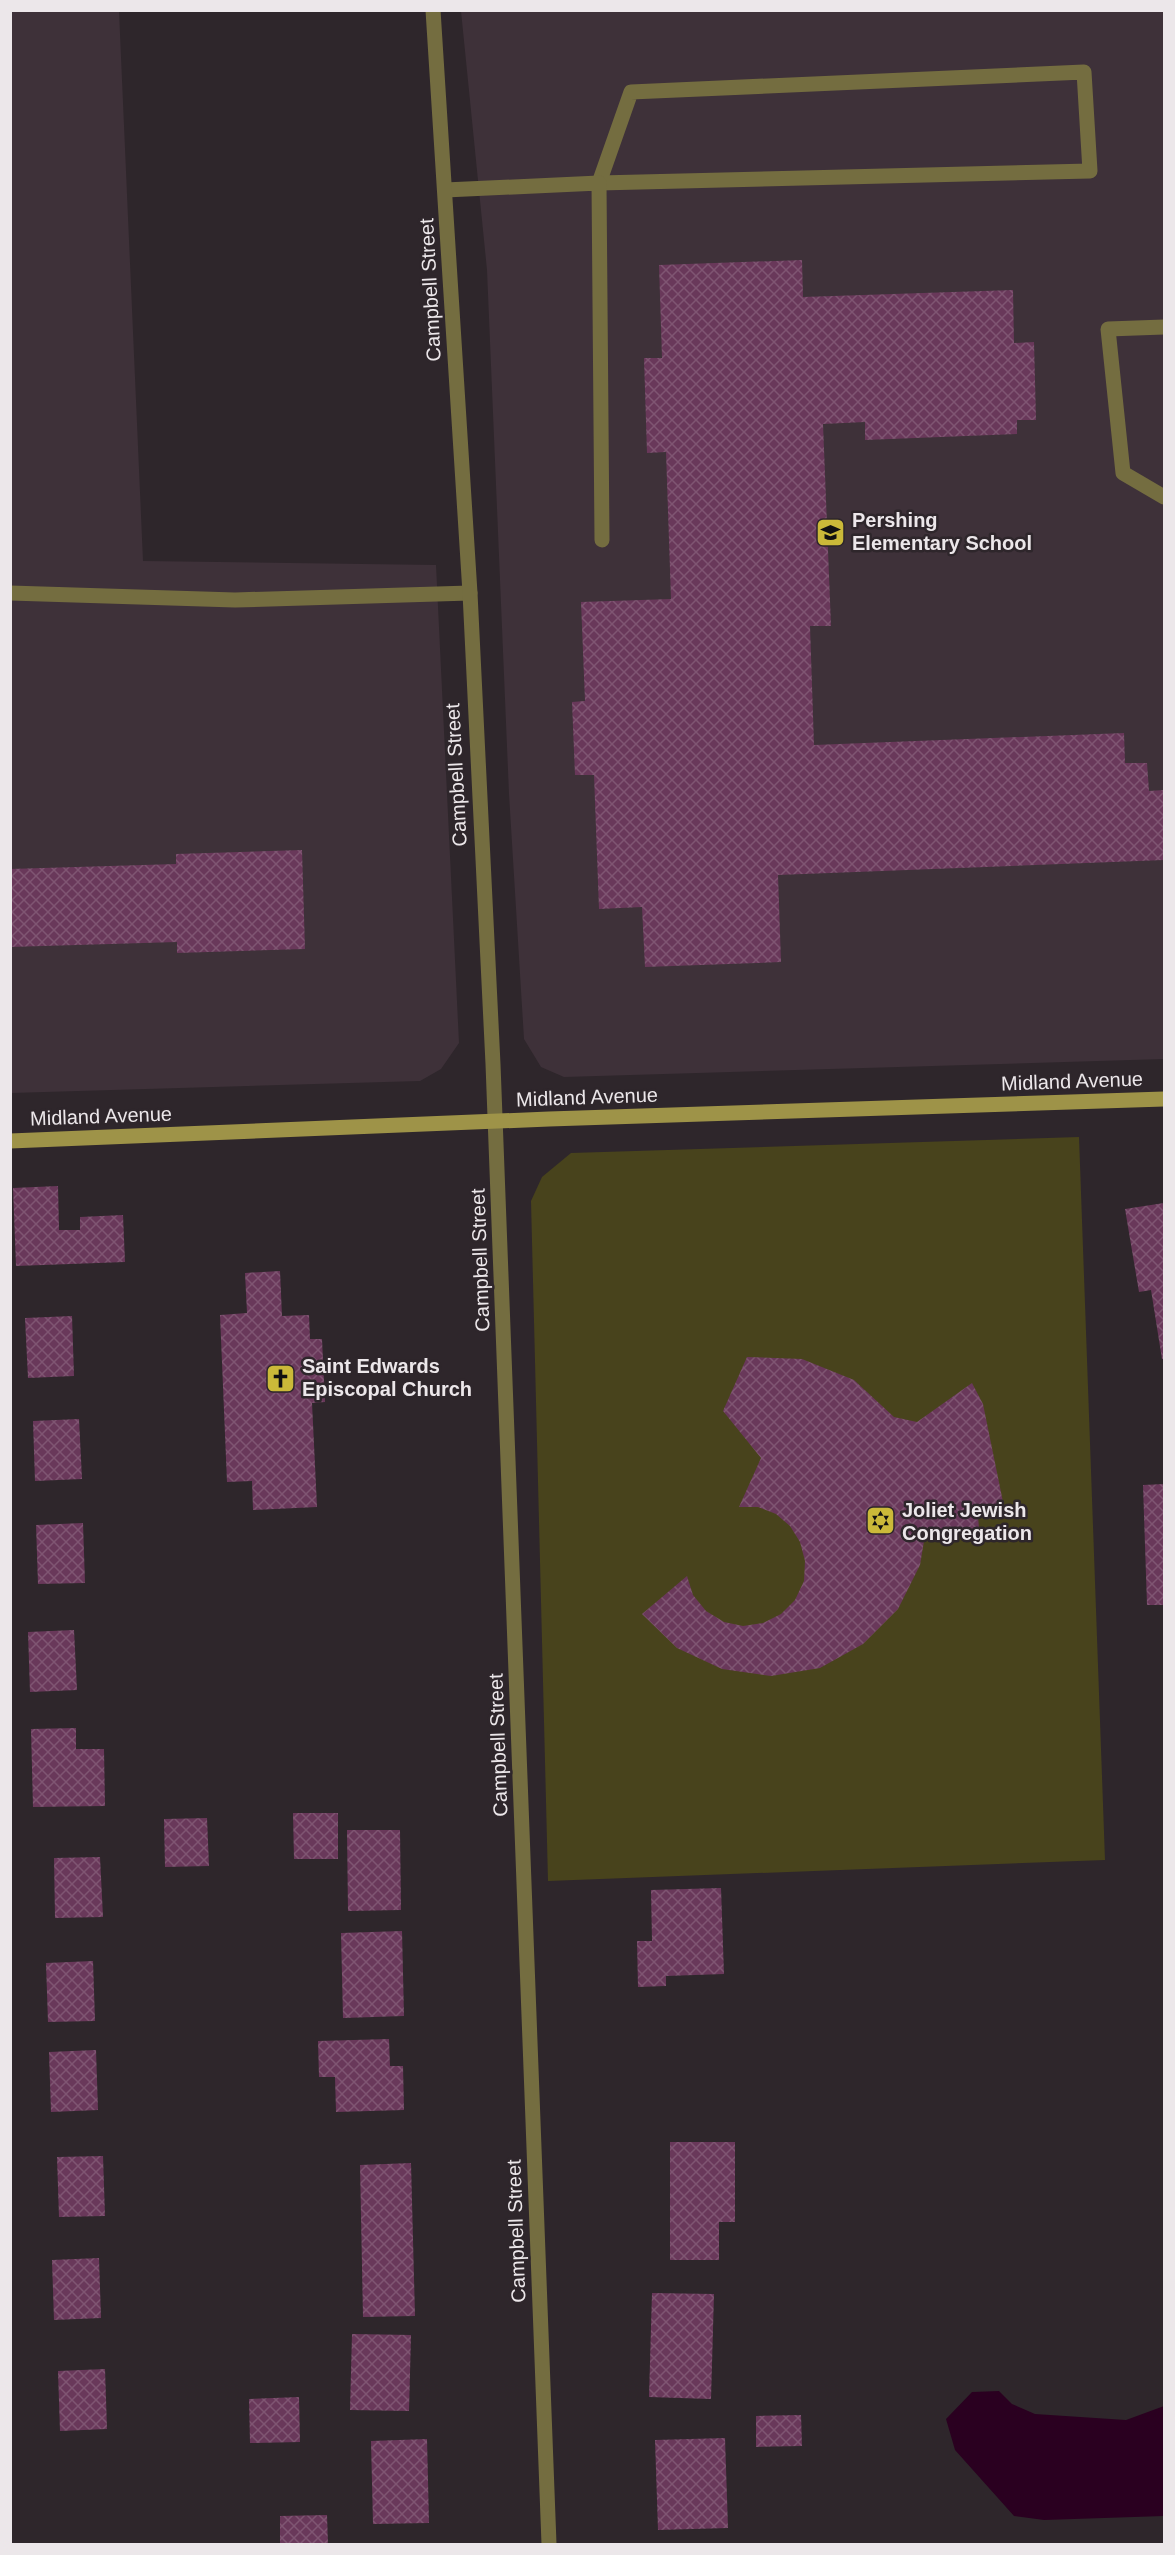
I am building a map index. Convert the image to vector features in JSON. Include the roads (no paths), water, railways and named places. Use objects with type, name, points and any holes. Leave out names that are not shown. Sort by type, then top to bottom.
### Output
[{"type":"main road","name":"Midland Avenue","points":[[10,1141],[496,1121],[1164,1099]]},
{"type":"street","name":"Campbell Street","points":[[433,10],[470,593],[496,1121],[549,2544]]},
{"type":"street","points":[[445,190],[599,183],[1090,171],[1084,72],[631,92],[599,183],[602,540]]},
{"type":"street","points":[[1164,327],[1108,329],[1123,473],[1164,497]]},
{"type":"street","points":[[10,593],[235,600],[470,593]]},
{"type":"place","name":"Pershing Elementary School","points":[[831,532]]},
{"type":"place","name":"Saint Edwards Episcopal Church","points":[[281,1378]]},
{"type":"place","name":"Joliet Jewish Congregation","points":[[881,1521]]}]
